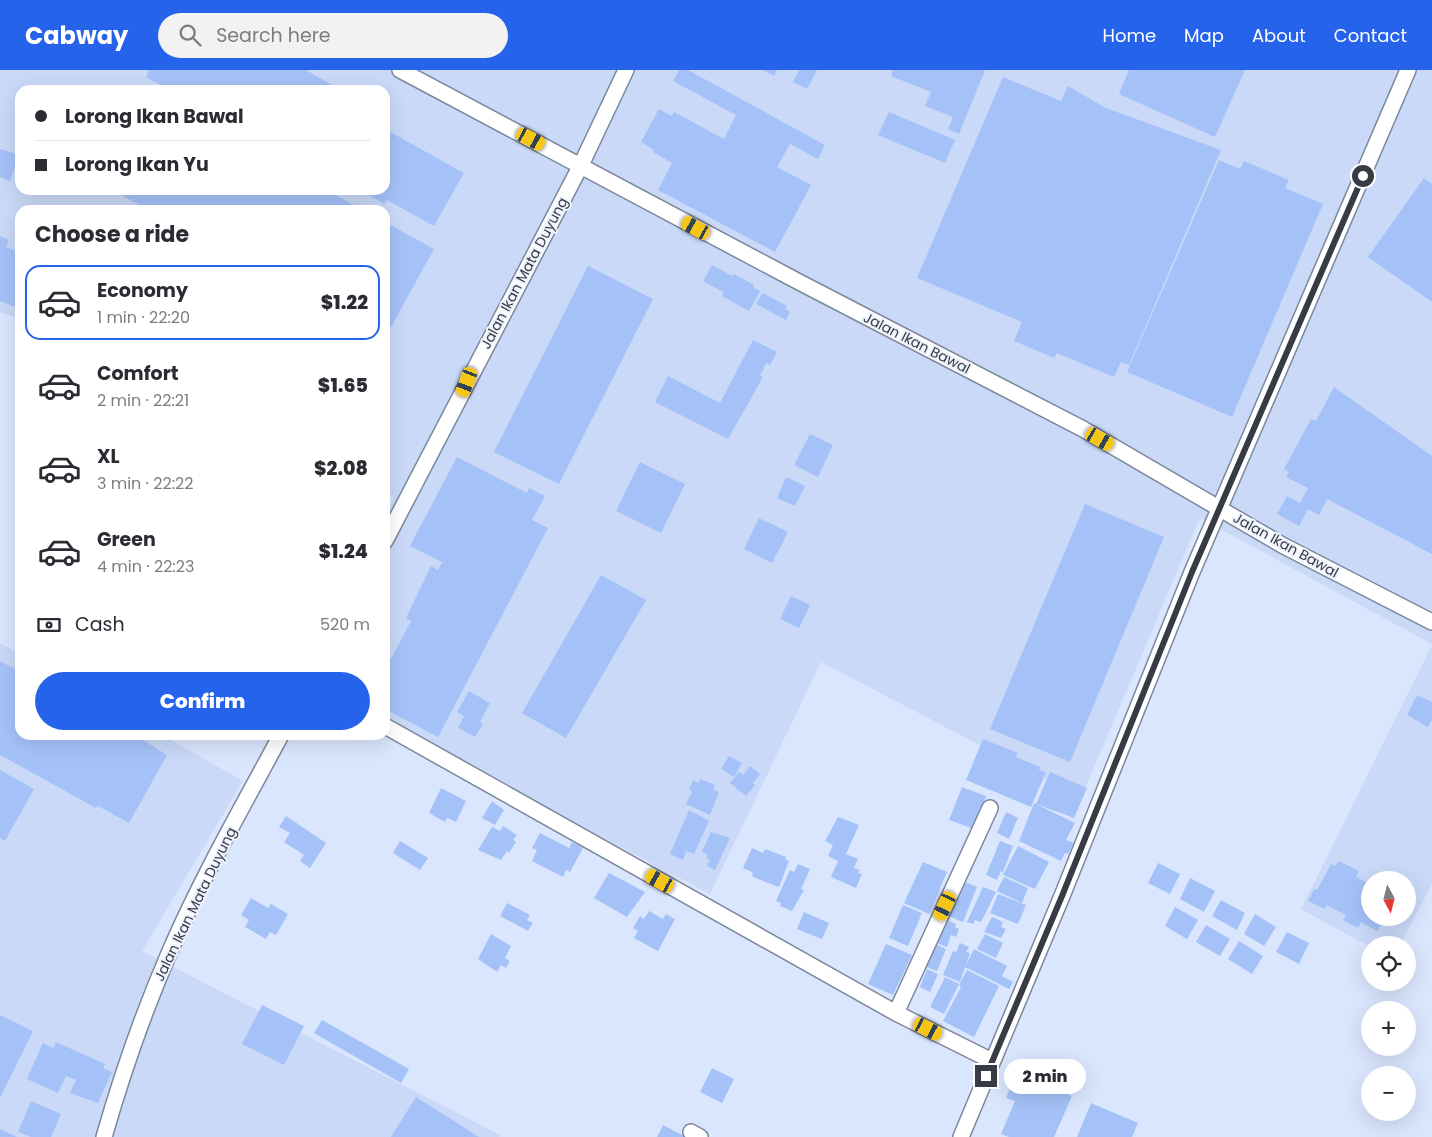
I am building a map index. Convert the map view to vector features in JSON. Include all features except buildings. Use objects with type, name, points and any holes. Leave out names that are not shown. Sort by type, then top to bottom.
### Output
[{"type":"street","name":"Jalan Ikan Bawal","points":[[400,70],[790,278],[1083,429],[1282,545],[1432,622]]},
{"type":"street","name":"Jalan Ikan Mata Duyung","points":[[390,531],[581,165],[626,70]]},
{"type":"street","points":[[961,1137],[1062,896],[1152,667],[1408,70]]},
{"type":"street","points":[[390,729],[896,1013],[992,1061]]},
{"type":"street","name":"Jalan Ikan Mata Duyung","points":[[104,1137],[154,988],[170,950],[228,832],[279,740]]},
{"type":"street","points":[[896,1013],[990,808]]},
{"type":"shaded area","points":[[0,70],[1432,70],[1432,644],[1200,518],[1081,798],[821,662],[710,894],[390,726],[390,505],[394,497],[390,494],[390,205],[15,205],[15,317],[0,312]]},
{"type":"shaded area","points":[[0,643],[15,651],[15,740],[171,740],[243,781],[142,951],[500,1135],[499,1137],[0,1137]]},
{"type":"shaded area","points":[[1432,645],[1432,884],[1416,914],[1416,871],[1361,871],[1361,926],[1410,926],[1405,936],[1361,936],[1361,942],[1301,909]]},
{"type":"route","points":[[986,1076],[1062,896],[1145,684],[1363,176]]}]
